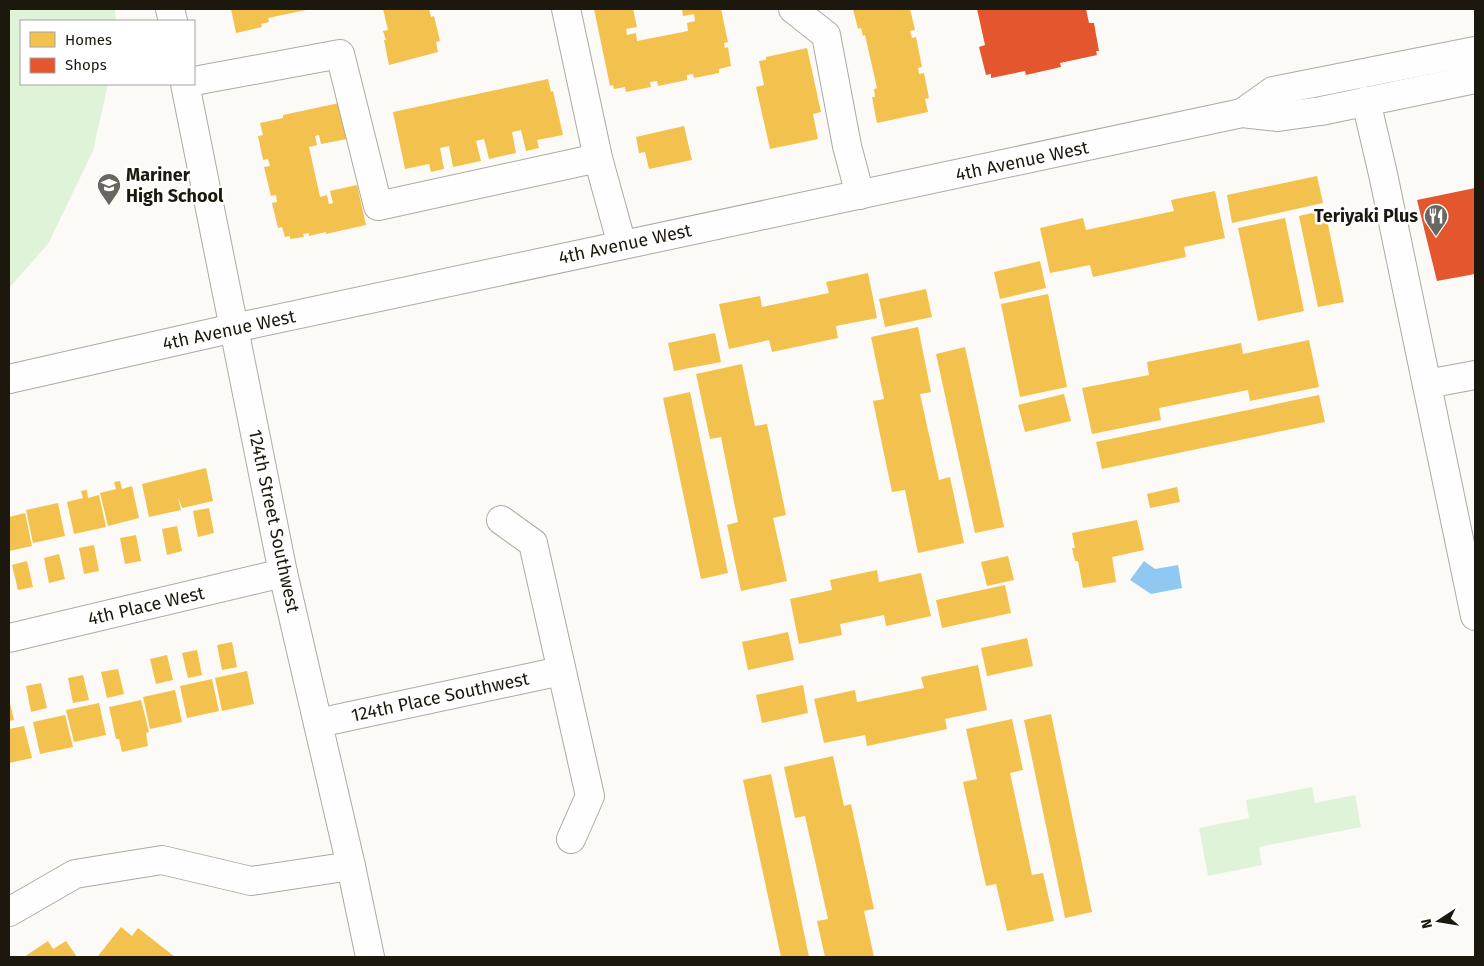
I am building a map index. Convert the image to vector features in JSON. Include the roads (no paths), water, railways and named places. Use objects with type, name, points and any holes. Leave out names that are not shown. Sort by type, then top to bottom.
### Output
[{"type":"street","points":[[566,9],[598,158],[622,245]]},
{"type":"street","points":[[793,9],[826,35],[847,146],[860,195]]},
{"type":"street","name":"4th Avenue West","points":[[1242,113],[1273,91],[1475,51]]},
{"type":"street","points":[[195,81],[340,54],[378,206],[598,158]]},
{"type":"street","name":"4th Avenue West","points":[[9,379],[234,328],[1242,113],[1278,117],[1321,111],[1475,79]]},
{"type":"street","name":"124th Street Southwest","points":[[185,85],[283,573],[351,866],[370,957]]},
{"type":"street","points":[[1366,101],[1383,174],[1475,616]]},
{"type":"street","points":[[1427,384],[1475,375]]},
{"type":"street","points":[[501,520],[533,543],[590,796],[571,839]]},
{"type":"street","name":"4th Place West","points":[[9,638],[283,573]]},
{"type":"street","name":"124th Place Southwest","points":[[318,723],[561,671]]},
{"type":"street","points":[[9,912],[75,874],[162,860],[252,881],[351,866]]},
{"type":"water","points":[[1144,561],[1155,569],[1178,565],[1182,588],[1151,594],[1130,580]]},
{"type":"place","name":"Mariner High School","points":[[109,206]]},
{"type":"place","name":"Teriyaki Plus","points":[[1436,237]]}]
